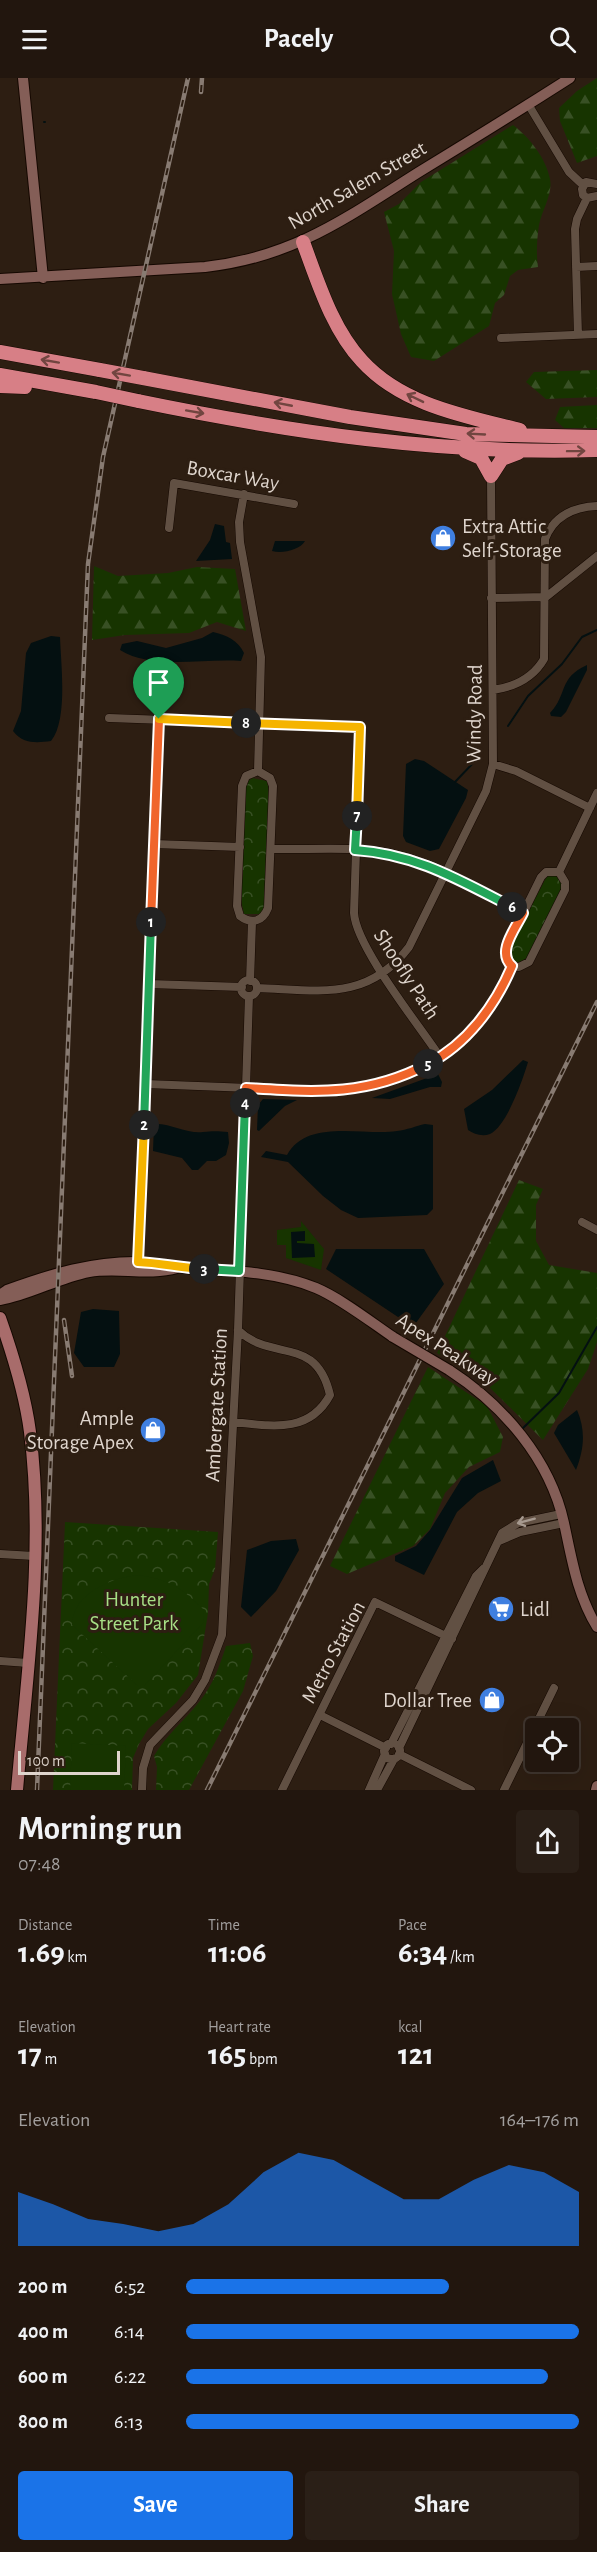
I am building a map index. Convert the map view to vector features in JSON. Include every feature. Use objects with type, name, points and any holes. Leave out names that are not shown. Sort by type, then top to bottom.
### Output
[{"type":"highway","points":[[303,242],[333,318],[361,360],[379,377],[422,402],[458,414],[552,438]]},
{"type":"highway","points":[[0,352],[350,417],[466,434],[552,438],[597,437]]},
{"type":"highway","points":[[0,375],[335,437],[454,448],[597,450]]},
{"type":"highway","points":[[0,386],[79,389]]},
{"type":"highway","points":[[454,448],[479,456],[491,476]]},
{"type":"highway","points":[[491,476],[498,463],[506,457],[535,450]]},
{"type":"main road","points":[[23,78],[43,278]]},
{"type":"main road","name":"North Salem Street","points":[[0,279],[233,264],[303,242],[340,222],[570,78]]},
{"type":"main road","name":"Apex Peakway","points":[[0,1298],[7,1290],[59,1272],[94,1264],[138,1262],[161,1263],[177,1268],[277,1275],[320,1290],[481,1391],[509,1419],[543,1470],[563,1519],[579,1591],[597,1627]]},
{"type":"main road","name":"Apex Peakway","points":[[0,1298],[90,1272],[113,1270],[163,1272],[177,1268]]},
{"type":"main road","points":[[0,1318],[21,1389],[30,1431],[35,1494],[28,1663],[17,1790]]},
{"type":"street","points":[[528,104],[569,172],[584,185]]},
{"type":"street","points":[[587,198],[582,192],[584,185],[589,182],[597,184]]},
{"type":"street","points":[[587,198],[597,196]]},
{"type":"street","points":[[578,335],[575,229],[587,198]]},
{"type":"street","points":[[576,267],[597,266]]},
{"type":"street","points":[[501,338],[597,334]]},
{"type":"street","name":"Windy Road","points":[[257,988],[338,990],[362,985],[384,974],[398,962],[409,947],[486,791],[493,764],[491,476]]},
{"type":"street","name":"Boxcar Way","points":[[169,528],[174,483],[294,504]]},
{"type":"street","points":[[243,494],[239,532],[261,657],[258,771]]},
{"type":"street","points":[[493,690],[509,688],[536,671],[544,656],[545,539],[549,529],[572,509],[597,506]]},
{"type":"street","points":[[491,598],[546,597],[597,555]]},
{"type":"street","points":[[109,717],[260,723]]},
{"type":"street","points":[[138,1262],[159,719]]},
{"type":"street","name":"Shoofly Path","points":[[260,723],[360,727],[355,850],[355,925],[362,941],[440,1057]]},
{"type":"street","points":[[493,764],[516,771],[590,808]]},
{"type":"street","points":[[258,771],[270,778],[273,786],[271,849],[268,908],[265,916],[252,922],[246,921],[238,911],[242,786],[246,776],[258,771]]},
{"type":"street","points":[[559,872],[597,793]]},
{"type":"street","points":[[154,844],[240,846]]},
{"type":"street","points":[[271,849],[355,850],[402,856],[445,874],[523,913]]},
{"type":"street","points":[[546,872],[559,872],[565,882],[565,890],[548,925],[529,962],[519,967],[512,966],[505,958],[505,950],[541,877],[546,872]]},
{"type":"street","points":[[250,981],[252,922]]},
{"type":"street","points":[[146,1084],[331,1091],[358,1089],[398,1079],[440,1057],[464,1038],[501,989],[512,966]]},
{"type":"street","points":[[242,987],[250,981]]},
{"type":"street","points":[[242,987],[243,992],[249,996],[256,993],[257,988],[254,982],[250,981]]},
{"type":"street","points":[[149,984],[242,987]]},
{"type":"street","name":"Ambergate Station","points":[[142,1790],[143,1768],[150,1744],[193,1700],[206,1680],[222,1635],[238,1330],[249,996]]},
{"type":"street","points":[[582,1222],[597,1230]]},
{"type":"street","points":[[233,1422],[298,1424],[320,1411],[330,1395],[323,1373],[311,1360],[295,1352],[250,1341],[238,1330]]},
{"type":"street","points":[[369,1790],[387,1749],[482,1578],[484,1568],[502,1533],[518,1523],[563,1519]]},
{"type":"street","points":[[0,1554],[34,1556]]},
{"type":"street","name":"Metro Station","points":[[282,1790],[375,1602],[449,1637]]},
{"type":"street","points":[[377,1790],[397,1754],[449,1637]]},
{"type":"street","points":[[0,1661],[28,1663]]},
{"type":"street","points":[[504,1790],[554,1688]]},
{"type":"street","points":[[320,1715],[471,1790]]},
{"type":"street","points":[[387,1749],[397,1754]]},
{"type":"green space","points":[[597,78],[597,156],[577,163],[560,121],[559,108],[577,91]]},
{"type":"green space","points":[[513,125],[536,149],[545,163],[550,179],[550,190],[538,230],[538,267],[518,270],[510,276],[504,295],[495,303],[489,326],[434,361],[411,357],[401,334],[392,294],[394,251],[384,212],[399,204],[421,182]]},
{"type":"green space","points":[[597,370],[597,397],[546,399],[526,382],[534,372]]},
{"type":"green space","points":[[597,405],[597,428],[564,428],[555,420],[560,407]]},
{"type":"green space","points":[[94,566],[118,576],[168,573],[197,567],[235,569],[246,631],[217,622],[189,633],[125,635],[92,640]]},
{"type":"green space","points":[[252,778],[267,781],[269,792],[264,911],[261,914],[244,914],[241,900],[245,790],[247,782]]},
{"type":"green space","points":[[547,876],[556,876],[561,881],[562,890],[528,957],[520,963],[512,960],[508,953]]},
{"type":"green space","points":[[519,1180],[543,1189],[536,1205],[536,1241],[549,1265],[597,1273],[597,1342],[588,1369],[543,1440],[484,1382],[437,1353]]},
{"type":"green space","points":[[301,1221],[324,1249],[321,1270],[286,1258],[286,1245],[277,1245],[277,1230],[301,1227]]},
{"type":"green space","points":[[428,1367],[487,1406],[503,1437],[500,1452],[469,1467],[445,1493],[430,1529],[413,1546],[347,1574],[330,1566]]},
{"type":"green space","name":"Hunter Street Park","points":[[65,1522],[218,1532],[215,1569],[209,1584],[208,1613],[198,1675],[176,1703],[148,1729],[139,1744],[133,1758],[132,1790],[53,1790]]},
{"type":"green space","points":[[138,1575],[167,1582],[204,1610],[203,1623],[144,1686],[138,1686],[72,1625],[79,1604],[95,1589],[116,1580]]},
{"type":"green space","points":[[250,1643],[253,1656],[243,1691],[189,1790],[156,1790],[157,1767],[154,1756],[159,1748],[205,1695],[216,1675],[226,1646]]},
{"type":"green space","points":[[72,1743],[126,1746],[124,1790],[70,1790]]},
{"type":"shaded area","points":[[215,524],[224,526],[226,542],[230,543],[232,559],[196,561],[210,540]]},
{"type":"shaded area","points":[[275,541],[305,541],[295,549],[281,552],[272,551]]},
{"type":"shaded area","points":[[213,632],[235,641],[244,653],[241,661],[147,660],[120,650],[122,644],[137,641],[166,648],[202,638]]},
{"type":"shaded area","points":[[51,636],[60,637],[62,706],[60,720],[51,741],[30,742],[13,731],[21,711],[26,653],[31,643]]},
{"type":"shaded area","points":[[587,665],[587,670],[566,712],[561,717],[551,716],[550,713],[556,706],[567,681]]},
{"type":"shaded area","points":[[415,759],[424,761],[468,790],[439,849],[430,851],[406,842],[403,836],[406,764]]},
{"type":"shaded area","points":[[523,1060],[528,1062],[526,1070],[514,1101],[502,1122],[487,1135],[478,1135],[468,1130],[464,1109],[492,1090]]},
{"type":"shaded area","points":[[438,1074],[442,1082],[441,1087],[430,1087],[390,1099],[372,1098]]},
{"type":"shaded area","points":[[263,1099],[297,1100],[285,1106],[259,1131],[257,1130],[258,1105]]},
{"type":"shaded area","points":[[154,1124],[197,1132],[228,1132],[229,1143],[226,1155],[216,1161],[207,1161],[198,1170],[192,1170],[182,1158],[153,1151]]},
{"type":"shaded area","points":[[425,1124],[433,1125],[433,1209],[427,1215],[358,1218],[341,1210],[323,1196],[288,1162],[261,1157],[266,1151],[287,1155],[296,1144],[308,1136],[322,1132],[397,1131]]},
{"type":"shaded area","points":[[305,1231],[305,1241],[297,1241],[297,1243],[314,1244],[315,1257],[292,1258],[291,1232]]},
{"type":"shaded area","points":[[336,1249],[424,1249],[444,1284],[413,1327],[326,1269]]},
{"type":"shaded area","points":[[93,1309],[119,1311],[120,1354],[114,1367],[84,1367],[74,1353],[81,1312]]},
{"type":"shaded area","points":[[577,1410],[582,1425],[583,1440],[576,1470],[554,1433],[558,1425]]},
{"type":"shaded area","points":[[493,1460],[501,1481],[478,1493],[457,1512],[424,1575],[395,1561],[395,1556],[416,1546],[430,1530],[462,1478]]},
{"type":"shaded area","points":[[296,1539],[299,1550],[276,1591],[251,1617],[241,1607],[247,1550],[271,1541]]},
{"type":"waterway","points":[[508,726],[528,696],[562,664],[582,637],[597,630]]},
{"type":"waterway","points":[[455,782],[475,761]]},
{"type":"waterway","points":[[521,1430],[559,1393],[597,1327]]},
{"type":"railway","points":[[37,1790],[88,564],[103,457],[188,78]]},
{"type":"railway","points":[[201,92],[202,78]]},
{"type":"railway","points":[[207,1790],[597,1002]]},
{"type":"railway","points":[[64,1320],[72,1376]]},
{"type":"place","name":"Extra Attic Self-Storage","points":[[443,538]]},
{"type":"place","name":"Ample Storage Apex","points":[[153,1430]]},
{"type":"place","name":"Lidl","points":[[501,1609]]},
{"type":"place","name":"Dollar Tree","points":[[492,1700]]},
{"type":"route","points":[[159,719],[360,727],[355,850],[389,853],[413,859],[523,913],[505,950],[505,958],[512,966],[494,1001],[464,1038],[433,1062],[398,1079],[358,1089],[331,1091],[246,1088],[239,1271],[177,1268],[161,1263],[138,1262],[141,1252],[143,1138],[159,719]]}]
